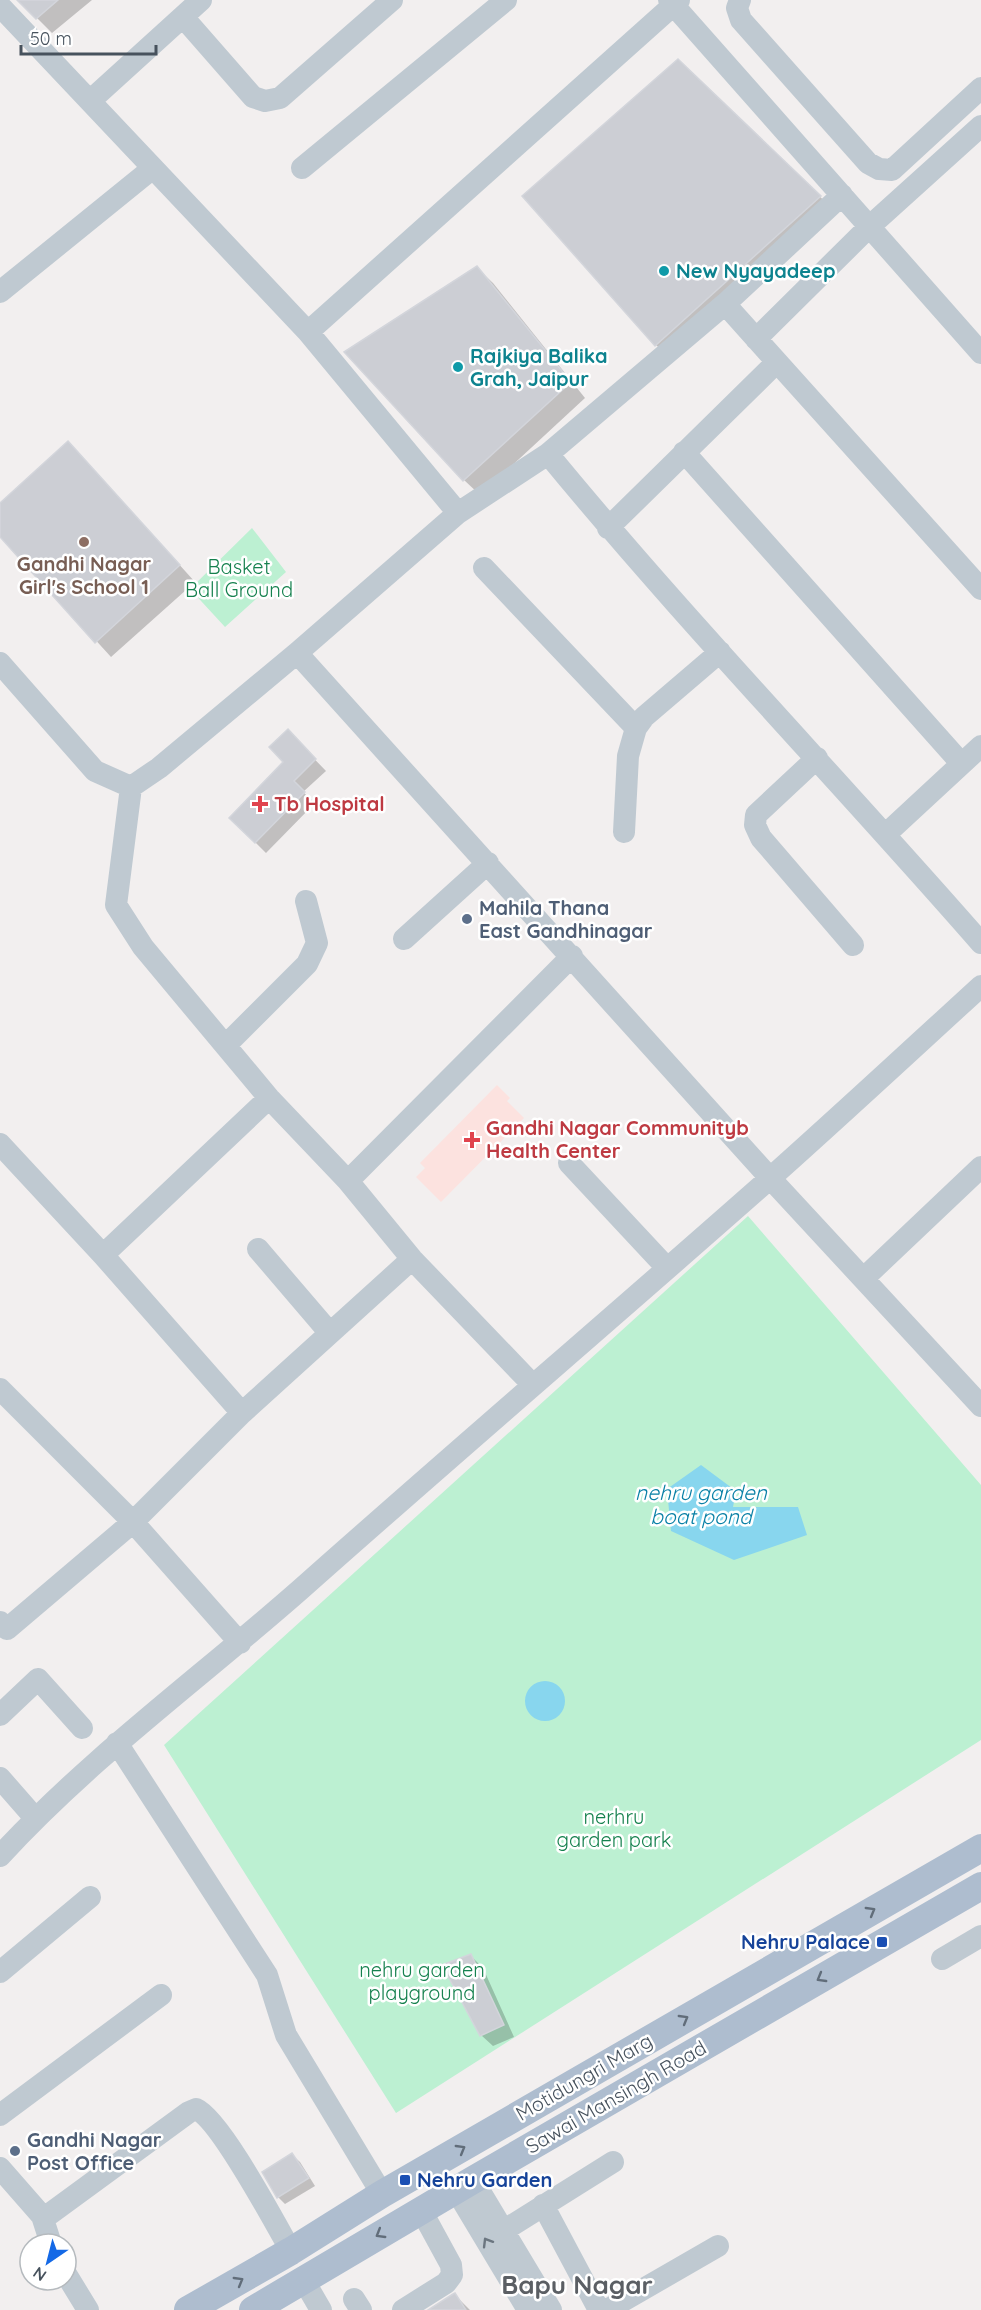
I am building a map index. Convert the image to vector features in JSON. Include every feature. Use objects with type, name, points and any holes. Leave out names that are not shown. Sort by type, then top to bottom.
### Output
[{"type":"main road","name":"Motidungri Marg","points":[[188,2310],[291,2251],[382,2194],[981,1848]]},
{"type":"main road","name":"Sawai Mansingh Road","points":[[253,2310],[421,2210],[981,1886]]},
{"type":"street","points":[[91,100],[201,0]]},
{"type":"street","points":[[183,16],[253,96],[265,101],[280,98],[392,0]]},
{"type":"street","points":[[302,168],[506,0]]},
{"type":"street","points":[[740,0],[737,8],[741,20],[868,163],[879,169],[892,170],[981,88]]},
{"type":"street","points":[[308,332],[674,2],[869,227],[979,346]]},
{"type":"street","points":[[0,6],[308,332],[458,513]]},
{"type":"street","points":[[756,339],[869,227],[981,126]]},
{"type":"street","points":[[0,292],[153,168]]},
{"type":"street","points":[[532,1384],[412,1259],[348,1181],[268,1098],[226,1044],[143,946],[116,905],[131,787],[159,768],[297,653],[458,513],[548,454],[725,304],[842,195]]},
{"type":"street","points":[[725,304],[981,589]]},
{"type":"street","points":[[608,528],[777,362]]},
{"type":"street","points":[[684,452],[962,763]]},
{"type":"street","points":[[548,454],[608,528],[886,834],[981,944]]},
{"type":"street","points":[[484,568],[636,728]]},
{"type":"street","points":[[624,832],[628,756],[636,728],[644,717],[720,652]]},
{"type":"street","points":[[297,653],[770,1178],[978,1397]]},
{"type":"street","points":[[0,663],[96,771],[131,787]]},
{"type":"street","points":[[886,834],[981,746]]},
{"type":"street","points":[[817,758],[756,815],[755,825],[761,838],[853,945]]},
{"type":"street","points":[[405,939],[488,863]]},
{"type":"street","points":[[226,1044],[307,964],[317,943],[306,901]]},
{"type":"street","points":[[348,1181],[572,956]]},
{"type":"street","points":[[0,1856],[34,1818],[117,1743],[240,1643],[532,1384],[770,1178],[981,986]]},
{"type":"street","points":[[103,1255],[268,1098]]},
{"type":"street","points":[[0,1144],[103,1255],[242,1413]]},
{"type":"street","points":[[569,1163],[667,1268]]},
{"type":"street","points":[[864,1278],[981,1167]]},
{"type":"street","points":[[258,1249],[329,1332]]},
{"type":"street","points":[[0,1622],[7,1629],[133,1522],[242,1413],[412,1259]]},
{"type":"street","points":[[0,1389],[133,1522],[240,1643]]},
{"type":"street","points":[[0,1715],[38,1680],[82,1728]]},
{"type":"street","points":[[117,1743],[267,1975],[286,2035],[382,2194]]},
{"type":"street","points":[[0,1778],[34,1818]]},
{"type":"street","points":[[0,1972],[90,1897]]},
{"type":"street","points":[[942,1959],[981,1936]]},
{"type":"street","points":[[0,2115],[161,1995]]},
{"type":"street","points":[[42,2216],[51,2213],[196,2109],[203,2112],[223,2136],[291,2251]]},
{"type":"street","points":[[503,2231],[613,2163]]},
{"type":"street","points":[[0,2168],[42,2216],[47,2232]]},
{"type":"street","points":[[464,2185],[503,2231],[551,2310]]},
{"type":"street","points":[[464,2185],[528,2310]]},
{"type":"street","points":[[543,2205],[598,2310]]},
{"type":"street","points":[[403,2310],[446,2283],[452,2275],[451,2265],[421,2210]]},
{"type":"street","points":[[608,2310],[718,2246]]},
{"type":"street","points":[[303,2279],[321,2310]]},
{"type":"street","points":[[77,2292],[88,2310]]},
{"type":"shaded area","name":"Gandhi Nagar Communityb Health Center","points":[[497,1085],[510,1098],[507,1101],[524,1118],[441,1202],[416,1177],[425,1168],[420,1163]]},
{"type":"green space","name":"Basket Ball Ground","points":[[252,528],[286,572],[225,627],[190,589]]},
{"type":"green space","points":[[748,1216],[981,1485],[981,1740],[396,2113],[164,1745]]},
{"type":"water","name":"nehru garden boat pond","points":[[701,1465],[736,1491],[733,1507],[798,1507],[807,1535],[734,1560],[671,1531],[667,1489]]},
{"type":"water","points":[[545,1681],[553,1682],[559,1687],[564,1693],[564,1709],[559,1715],[553,1720],[545,1721],[537,1720],[531,1715],[526,1709],[525,1701],[526,1693],[531,1687],[537,1682]]},
{"type":"building","points":[[17,0],[58,0],[36,19]]},
{"type":"building","name":"New Nyayadeep","points":[[678,59],[821,196],[655,346],[522,196]]},
{"type":"building","name":"Rajkiya Balika Grah, Jaipur","points":[[477,266],[571,382],[463,481],[344,352]]},
{"type":"building","points":[[68,441],[180,565],[95,643],[0,537],[0,503]]},
{"type":"building","points":[[288,729],[316,759],[294,781],[305,792],[255,843],[229,818],[283,762],[269,747]]},
{"type":"building","points":[[471,1954],[504,2025],[480,2036],[442,1965]]},
{"type":"building","points":[[292,2153],[309,2178],[277,2198],[262,2172]]},
{"type":"building","points":[[455,2293],[466,2310],[428,2310],[453,2294]]},
{"type":"place","name":"New Nyayadeep","points":[[664,271]]},
{"type":"place","name":"Rajkiya Balika Grah, Jaipur","points":[[458,367]]},
{"type":"place","name":"Gandhi Nagar Girl's School 1","points":[[84,542]]},
{"type":"place","name":"Tb Hospital","points":[[260,804]]},
{"type":"place","name":"Mahila Thana East Gandhinagar","points":[[467,919]]},
{"type":"place","name":"Gandhi Nagar Communityb Health Center","points":[[472,1140]]},
{"type":"place","name":"Nehru Palace","points":[[882,1942]]},
{"type":"place","name":"Gandhi Nagar Post Office","points":[[15,2151]]},
{"type":"place","name":"Nehru Garden","points":[[405,2180]]},
{"type":"district","name":"Bapu Nagar","points":[[577,2285]]},
{"type":"park label","name":"nerhru garden park","points":[[614,1828]]},
{"type":"park label","name":"nehru garden playground","points":[[422,1982]]}]
